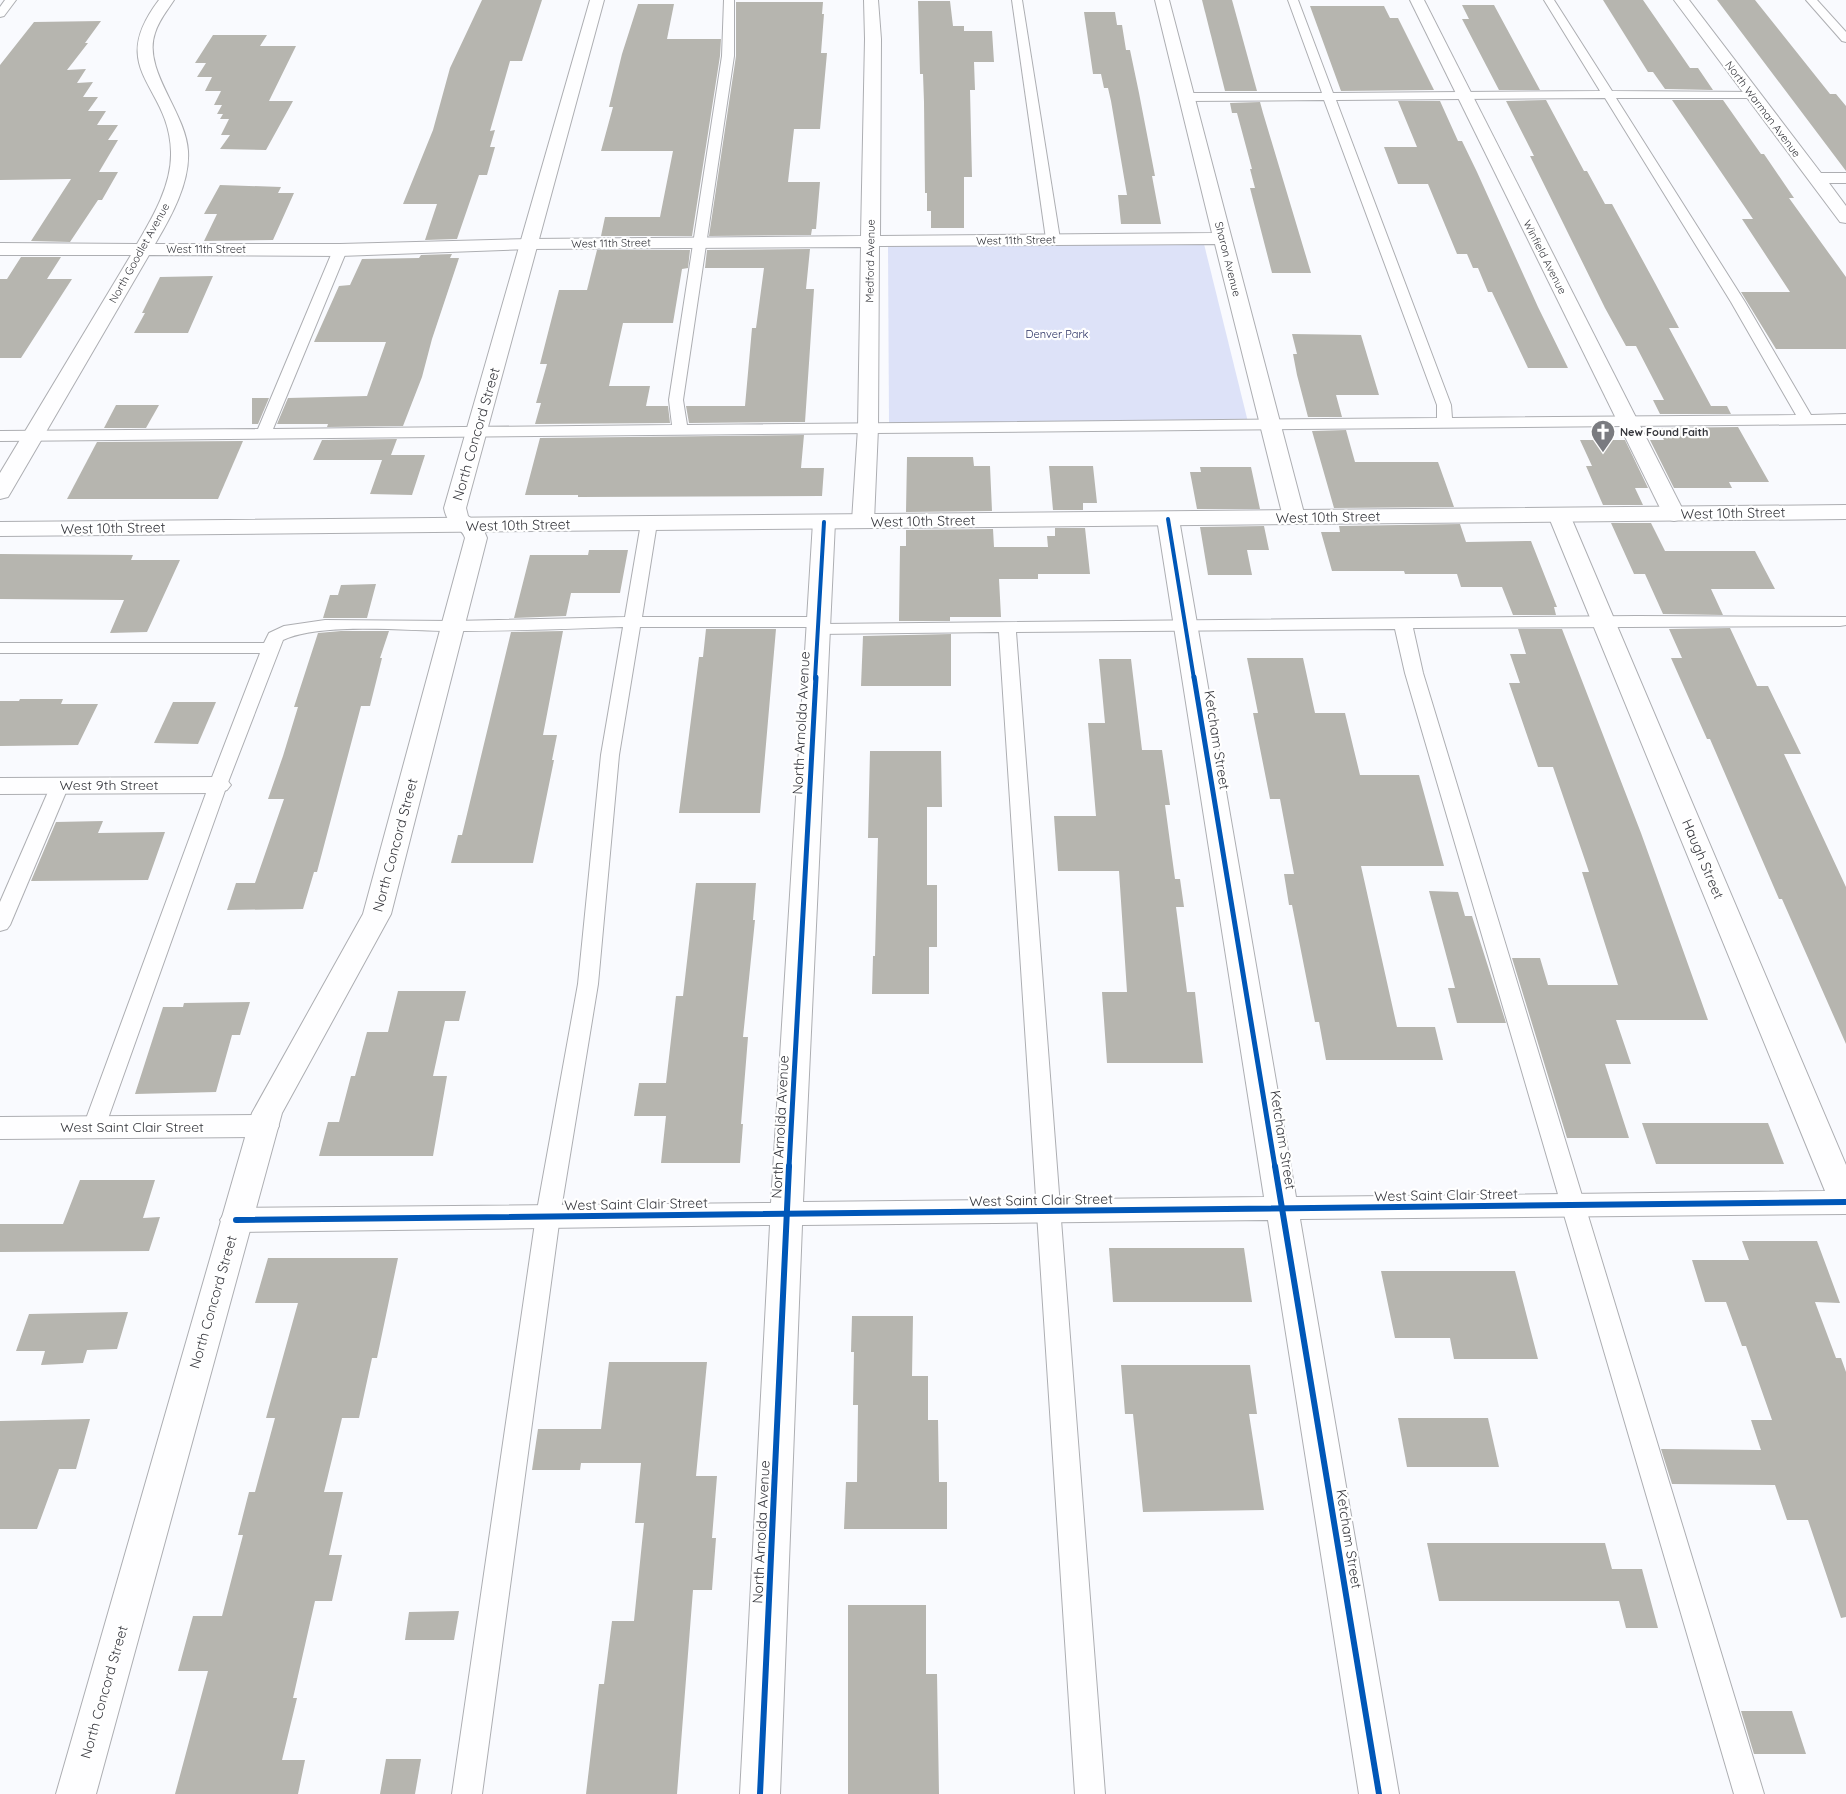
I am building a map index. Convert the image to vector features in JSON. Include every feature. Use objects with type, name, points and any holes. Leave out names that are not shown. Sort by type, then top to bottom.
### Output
[{"type":"street","name":"North Goodlet Avenue","points":[[0,492],[142,249],[174,188],[180,161],[176,132],[144,54],[147,30],[167,0]]},
{"type":"street","name":"North Concord Street","points":[[76,1794],[264,1126],[275,1096],[377,914],[476,538],[474,531],[457,519],[454,512],[597,0]]},
{"type":"street","name":"Medford Avenue","points":[[863,521],[868,428],[872,0]]},
{"type":"street","name":"Sharon Avenue","points":[[1162,0],[1294,517]]},
{"type":"street","name":"Winfield Avenue","points":[[1417,0],[1674,514]]},
{"type":"street","name":"North Warman Avenue","points":[[1681,0],[1846,218]]},
{"type":"street","points":[[1816,178],[1846,178]]},
{"type":"street","name":"West 11th Street","points":[[0,249],[340,250],[530,244],[1223,238]]},
{"type":"street","name":"West 10th Street","points":[[0,530],[1846,512]]},
{"type":"street","name":"Haugh Street","points":[[1559,515],[1846,1202]]},
{"type":"street","name":"Ketcham Street","points":[[1168,518],[1379,1794]]},
{"type":"street","name":"North Arnolda Avenue","points":[[760,1794],[787,1214],[824,522]]},
{"type":"street","name":"West 9th Street","points":[[0,786],[218,785]]},
{"type":"street","name":"West Saint Clair Street","points":[[0,1128],[264,1126]]},
{"type":"street","name":"West Saint Clair Street","points":[[236,1220],[1846,1202]]},
{"type":"lane","points":[[0,14],[12,0]]},
{"type":"lane","points":[[680,430],[676,400],[728,56],[729,0]]},
{"type":"lane","points":[[1017,0],[1053,239]]},
{"type":"lane","points":[[1293,0],[1444,404],[1445,424]]},
{"type":"lane","points":[[1549,0],[1738,302],[1806,420]]},
{"type":"lane","points":[[1811,0],[1846,39]]},
{"type":"lane","points":[[1186,97],[1752,94]]},
{"type":"lane","points":[[264,433],[340,250]]},
{"type":"lane","points":[[0,436],[1846,419]]},
{"type":"lane","points":[[467,1794],[548,1216],[588,984],[610,755],[649,523]]},
{"type":"lane","points":[[94,1127],[218,785],[275,637],[290,630],[324,626],[453,626],[632,622],[1007,628],[1604,622],[1844,625]]},
{"type":"lane","points":[[1403,624],[1414,673],[1749,1794]]},
{"type":"lane","points":[[1007,628],[1090,1794]]},
{"type":"lane","points":[[0,648],[271,648]]},
{"type":"lane","points":[[0,925],[60,785]]},
{"type":"green space","name":"Denver Park","points":[[1204,244],[1248,422],[889,424],[888,246]]},
{"type":"building","points":[[482,0],[542,0],[522,61],[510,61],[490,131],[495,130],[490,147],[495,147],[487,175],[479,175],[457,239],[425,240],[437,204],[403,204],[433,130],[450,68]]},
{"type":"building","points":[[1202,0],[1232,0],[1257,91],[1225,91]]},
{"type":"building","points":[[1603,0],[1643,0],[1690,68],[1698,68],[1713,90],[1665,89],[1653,72],[1648,72]]},
{"type":"building","points":[[1717,0],[1755,0],[1830,94],[1836,94],[1846,106],[1846,171]]},
{"type":"building","points":[[918,1],[950,1],[953,26],[964,26],[964,31],[992,31],[994,62],[974,62],[975,90],[970,90],[972,177],[964,177],[964,228],[931,228],[931,211],[927,211],[923,74],[920,74]]},
{"type":"building","points":[[736,2],[823,2],[821,53],[827,53],[820,129],[794,129],[788,182],[820,182],[816,229],[812,229],[811,235],[709,236],[736,56]]},
{"type":"building","points":[[638,4],[674,4],[667,39],[721,39],[692,236],[601,236],[605,217],[660,217],[673,151],[601,151],[613,107],[609,107],[622,54]]},
{"type":"building","points":[[1462,5],[1494,5],[1540,90],[1499,90],[1462,19],[1469,19]]},
{"type":"building","points":[[1310,6],[1384,6],[1390,18],[1398,18],[1434,90],[1341,91]]},
{"type":"building","points":[[1084,12],[1115,12],[1117,25],[1122,25],[1126,50],[1130,50],[1139,93],[1155,176],[1152,176],[1161,224],[1121,224],[1118,195],[1127,195],[1111,101],[1108,88],[1104,88],[1101,74],[1093,74]]},
{"type":"building","points":[[101,21],[85,43],[88,43],[67,70],[86,69],[77,83],[93,82],[83,97],[98,97],[88,111],[106,111],[97,125],[118,125],[108,140],[118,140],[99,172],[118,172],[102,200],[98,200],[70,242],[31,241],[71,179],[0,180],[0,65],[34,22]]},
{"type":"building","points":[[213,35],[267,35],[260,46],[296,46],[269,101],[293,101],[266,150],[220,149],[230,135],[221,135],[229,119],[220,119],[223,114],[217,114],[222,105],[214,105],[221,91],[205,91],[212,77],[197,77],[206,63],[195,63]]},
{"type":"building","points":[[1546,100],[1584,171],[1587,171],[1605,204],[1612,204],[1655,283],[1679,328],[1669,328],[1711,406],[1727,406],[1731,414],[1660,414],[1653,400],[1664,400],[1636,346],[1626,346],[1605,308],[1530,156],[1534,156],[1506,101]]},
{"type":"building","points":[[1672,100],[1723,100],[1761,154],[1764,154],[1794,198],[1789,198],[1846,277],[1846,349],[1776,349],[1741,292],[1790,292],[1742,219],[1753,219]]},
{"type":"building","points":[[1398,101],[1440,101],[1458,141],[1462,141],[1477,172],[1538,307],[1568,368],[1528,368],[1492,292],[1488,292],[1478,268],[1473,268],[1467,254],[1457,254],[1428,184],[1398,184],[1384,147],[1417,147]]},
{"type":"building","points":[[1260,102],[1311,273],[1272,273],[1250,188],[1255,188],[1250,169],[1252,169],[1237,113],[1232,113],[1230,103]]},
{"type":"building","points":[[220,185],[281,187],[278,193],[294,193],[273,240],[204,241],[217,214],[204,214]]},
{"type":"building","points":[[810,249],[806,289],[814,289],[805,422],[689,423],[686,406],[745,406],[752,328],[756,328],[764,268],[705,268],[707,250]]},
{"type":"building","points":[[597,250],[690,250],[688,268],[682,269],[673,323],[623,323],[609,386],[650,386],[646,406],[668,406],[670,423],[535,424],[541,403],[536,403],[547,364],[540,364],[559,290],[587,290]]},
{"type":"building","points":[[452,254],[450,258],[459,258],[432,339],[422,377],[403,426],[327,427],[328,424],[277,424],[288,398],[367,396],[386,342],[314,342],[339,286],[350,285],[362,259],[419,258],[421,255]]},
{"type":"building","points":[[21,257],[61,257],[47,279],[72,279],[21,358],[0,358],[0,279],[7,279]]},
{"type":"building","points":[[213,276],[188,333],[134,333],[145,313],[142,313],[160,277]]},
{"type":"building","points":[[1292,334],[1361,335],[1379,395],[1336,395],[1342,417],[1308,417],[1297,375],[1293,354],[1297,354]]},
{"type":"building","points":[[252,398],[269,398],[258,424],[252,424]]},
{"type":"building","points":[[116,405],[159,405],[146,428],[104,428]]},
{"type":"building","points":[[1738,427],[1769,482],[1729,482],[1732,488],[1674,488],[1650,440],[1664,440],[1658,428]]},
{"type":"building","points":[[1346,430],[1355,462],[1438,462],[1454,507],[1334,508],[1312,431]]},
{"type":"building","points":[[804,435],[801,468],[824,468],[822,496],[578,497],[578,495],[525,495],[540,438]]},
{"type":"building","points":[[397,439],[391,455],[425,455],[412,495],[370,494],[382,460],[313,460],[322,440]]},
{"type":"building","points":[[1580,440],[1625,440],[1648,488],[1635,488],[1643,505],[1603,505],[1586,466],[1592,466]]},
{"type":"building","points":[[243,441],[218,499],[67,499],[97,442]]},
{"type":"building","points":[[907,457],[973,457],[974,466],[990,466],[992,511],[906,512]]},
{"type":"building","points":[[1049,466],[1093,466],[1097,503],[1083,503],[1083,510],[1053,510]]},
{"type":"building","points":[[1200,467],[1251,467],[1260,509],[1197,509],[1190,472],[1201,472]]},
{"type":"building","points":[[1611,523],[1651,523],[1665,551],[1755,551],[1775,589],[1711,589],[1723,615],[1663,614],[1645,574],[1634,574]]},
{"type":"building","points":[[1460,524],[1466,542],[1531,541],[1557,607],[1554,607],[1556,615],[1513,615],[1502,587],[1461,587],[1457,574],[1405,574],[1404,571],[1332,571],[1321,532],[1340,532],[1339,526]]},
{"type":"building","points":[[1264,526],[1269,550],[1247,550],[1252,575],[1208,575],[1200,527]]},
{"type":"building","points":[[1055,528],[1085,528],[1090,574],[1038,574],[1038,579],[999,579],[1001,617],[950,617],[950,621],[899,621],[900,546],[906,546],[906,530],[993,529],[994,547],[1048,547],[1047,536],[1055,536]]},
{"type":"building","points":[[589,550],[628,550],[620,593],[571,593],[566,616],[514,618],[530,555],[588,555]]},
{"type":"building","points":[[0,554],[133,555],[131,560],[180,560],[147,632],[110,633],[124,600],[0,599]]},
{"type":"building","points":[[376,584],[367,618],[323,618],[330,595],[338,595],[341,585]]},
{"type":"building","points":[[1730,628],[1757,686],[1768,686],[1801,754],[1784,754],[1846,887],[1846,1044],[1782,899],[1779,899],[1710,739],[1707,739],[1671,658],[1682,658],[1669,629]]},
{"type":"building","points":[[706,629],[776,629],[760,813],[679,813],[699,657],[703,657]]},
{"type":"building","points":[[1518,629],[1562,629],[1641,833],[1708,1020],[1616,1020],[1631,1064],[1605,1064],[1629,1138],[1567,1138],[1512,958],[1540,958],[1548,985],[1618,985],[1582,872],[1589,872],[1553,767],[1538,767],[1509,683],[1520,683],[1510,654],[1526,654]]},
{"type":"building","points":[[389,631],[380,658],[382,658],[370,706],[361,706],[317,872],[314,872],[303,909],[227,910],[236,883],[255,883],[284,799],[268,799],[298,707],[294,707],[318,633]]},
{"type":"building","points":[[563,631],[543,735],[557,735],[552,760],[554,760],[533,863],[451,863],[458,835],[462,835],[511,632]]},
{"type":"building","points":[[951,634],[951,686],[861,686],[863,636]]},
{"type":"building","points":[[1247,658],[1303,658],[1315,713],[1345,713],[1360,775],[1419,775],[1444,866],[1361,866],[1397,1027],[1435,1027],[1443,1060],[1326,1060],[1319,1022],[1315,1022],[1292,905],[1289,905],[1284,874],[1294,874],[1280,799],[1270,799],[1253,713],[1258,713]]},
{"type":"building","points":[[1099,659],[1131,659],[1142,750],[1162,750],[1170,805],[1165,805],[1175,879],[1180,879],[1184,907],[1176,907],[1187,992],[1195,992],[1203,1063],[1107,1063],[1102,992],[1127,992],[1119,871],[1058,871],[1054,816],[1096,816],[1088,723],[1105,723]]},
{"type":"building","points":[[20,699],[63,699],[61,704],[98,704],[78,745],[0,746],[0,701],[19,701]]},
{"type":"building","points":[[173,702],[216,702],[198,744],[154,743]]},
{"type":"building","points":[[870,751],[941,751],[942,807],[927,807],[927,885],[937,885],[937,947],[929,947],[929,994],[872,994],[873,956],[875,956],[878,838],[868,838]]},
{"type":"building","points":[[103,821],[98,833],[165,832],[148,880],[31,881],[56,822]]},
{"type":"building","points":[[696,883],[756,883],[753,920],[755,920],[743,1037],[748,1037],[740,1163],[661,1163],[666,1116],[634,1116],[639,1083],[666,1083],[676,996],[683,996]]},
{"type":"building","points":[[1429,891],[1458,892],[1465,916],[1472,916],[1506,1023],[1457,1023],[1448,988],[1455,988]]},
{"type":"building","points":[[398,991],[466,991],[459,1021],[445,1021],[433,1076],[447,1076],[433,1156],[319,1156],[328,1122],[339,1122],[351,1076],[355,1076],[367,1032],[388,1032]]},
{"type":"building","points":[[250,1002],[240,1035],[232,1035],[216,1092],[135,1094],[163,1007],[183,1007],[184,1003]]},
{"type":"building","points":[[1642,1123],[1768,1123],[1784,1164],[1656,1164]]},
{"type":"building","points":[[80,1180],[155,1180],[143,1218],[160,1217],[149,1251],[0,1252],[0,1224],[63,1224]]},
{"type":"building","points":[[1742,1241],[1817,1241],[1840,1303],[1815,1302],[1836,1358],[1841,1358],[1846,1372],[1846,1617],[1841,1618],[1808,1520],[1787,1520],[1775,1485],[1672,1484],[1661,1449],[1761,1450],[1751,1420],[1772,1420],[1746,1346],[1742,1346],[1726,1302],[1705,1302],[1692,1260],[1749,1260]]},
{"type":"building","points":[[1109,1248],[1244,1248],[1252,1302],[1113,1302]]},
{"type":"building","points":[[268,1258],[398,1258],[377,1358],[372,1358],[359,1418],[342,1418],[324,1492],[343,1492],[329,1555],[342,1555],[332,1601],[315,1601],[293,1698],[297,1698],[282,1760],[305,1760],[298,1794],[175,1794],[208,1671],[178,1671],[193,1616],[222,1616],[243,1535],[238,1535],[249,1492],[255,1492],[275,1418],[266,1418],[298,1303],[255,1303]]},
{"type":"building","points":[[1381,1271],[1515,1271],[1538,1359],[1454,1359],[1450,1338],[1395,1338]]},
{"type":"building","points":[[128,1312],[117,1349],[87,1350],[83,1363],[41,1365],[45,1351],[16,1351],[29,1314]]},
{"type":"building","points":[[852,1316],[913,1316],[912,1376],[928,1376],[928,1420],[938,1420],[939,1482],[947,1482],[947,1529],[844,1529],[846,1482],[857,1482],[858,1405],[853,1405],[854,1352],[851,1352]]},
{"type":"building","points":[[609,1362],[707,1362],[696,1476],[717,1476],[712,1538],[716,1538],[712,1590],[693,1590],[677,1794],[586,1794],[599,1684],[604,1684],[612,1621],[634,1621],[644,1523],[635,1523],[641,1463],[581,1463],[580,1470],[532,1470],[538,1429],[601,1429]]},
{"type":"building","points":[[1121,1365],[1250,1365],[1257,1414],[1249,1414],[1264,1510],[1143,1512],[1133,1414],[1125,1414]]},
{"type":"building","points":[[1398,1418],[1488,1418],[1499,1467],[1407,1467]]},
{"type":"building","points":[[90,1419],[76,1469],[59,1469],[37,1529],[0,1529],[0,1421]]},
{"type":"building","points":[[1427,1543],[1605,1543],[1612,1569],[1642,1569],[1658,1628],[1626,1628],[1619,1601],[1439,1601]]},
{"type":"building","points":[[848,1605],[926,1605],[926,1674],[937,1674],[939,1794],[848,1794]]},
{"type":"building","points":[[459,1611],[454,1640],[405,1640],[409,1612]]},
{"type":"building","points":[[1741,1711],[1792,1711],[1806,1754],[1754,1754]]},
{"type":"building","points":[[386,1759],[421,1759],[415,1794],[380,1794]]},
{"type":"cycle path","points":[[1168,519],[1379,1794]]},
{"type":"cycle path","points":[[760,1794],[785,1237],[824,522]]},
{"type":"cycle path","points":[[236,1220],[1846,1202]]},
{"type":"place","name":"New Found Faith","points":[[1603,453]]}]
